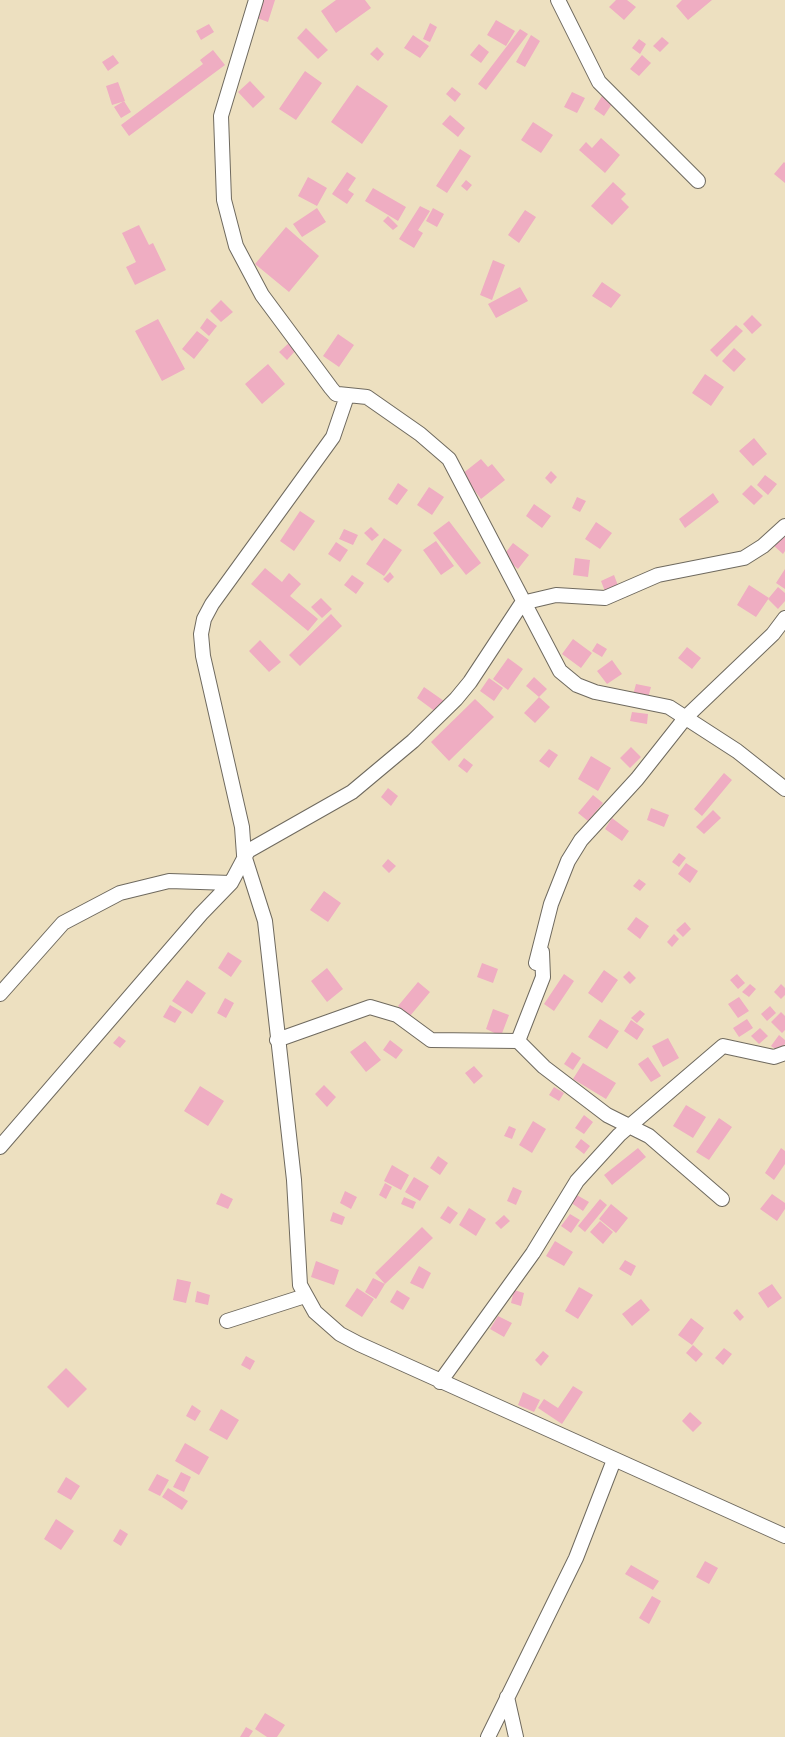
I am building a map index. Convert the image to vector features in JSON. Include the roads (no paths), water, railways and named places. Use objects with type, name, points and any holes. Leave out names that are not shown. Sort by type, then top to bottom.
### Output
[{"type":"street","points":[[256,0],[221,116],[224,200],[236,246],[244,265],[262,295],[336,394],[347,396],[333,437],[212,604],[201,634],[203,656],[242,827],[244,855],[265,921],[294,1180],[297,1266],[300,1285],[315,1312],[340,1334],[440,1382],[785,1536]]},
{"type":"street","points":[[558,0],[599,82],[698,181]]},
{"type":"street","points":[[336,394],[367,397],[420,434],[449,459],[488,538],[517,586],[522,603],[531,614],[560,671],[577,685],[613,696],[657,703],[686,717],[737,751],[785,789]]},
{"type":"street","points":[[0,1147],[201,914],[231,883],[244,855],[253,846],[352,792],[413,741],[463,691],[522,603],[555,595],[606,598],[658,575],[744,558],[763,546],[785,526]]},
{"type":"street","points":[[537,963],[559,883],[581,840],[637,779],[686,717],[773,634],[785,618]]},
{"type":"street","points":[[0,994],[63,923],[120,893],[169,881],[231,883]]},
{"type":"street","points":[[518,1041],[543,976],[542,939]]},
{"type":"street","points":[[277,1040],[370,1007],[397,1015],[431,1040],[518,1041],[544,1067],[607,1115],[649,1136],[722,1199]]},
{"type":"street","points":[[440,1382],[533,1253],[577,1180],[629,1127],[723,1046],[774,1057],[785,1053]]},
{"type":"street","points":[[228,1321],[305,1296]]},
{"type":"street","points":[[489,1737],[576,1558],[614,1460]]},
{"type":"street","points":[[507,1697],[516,1737]]}]
